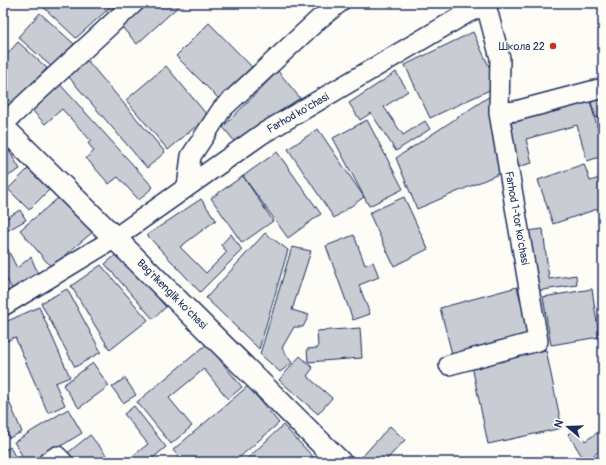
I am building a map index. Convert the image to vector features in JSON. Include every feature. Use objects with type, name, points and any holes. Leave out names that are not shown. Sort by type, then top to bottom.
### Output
[{"type":"main road","name":"Bag'rikenglik ko'chasi","points":[[3,127],[339,462]]},
{"type":"street","points":[[3,124],[134,3]]},
{"type":"street","points":[[187,187],[191,156],[222,109],[318,20],[339,3]]},
{"type":"street","name":"Farhod ko'chasi","points":[[3,306],[115,238],[262,134],[468,13],[488,4]]},
{"type":"street","name":"Farhod 1-tor ko'chasi","points":[[449,365],[538,341],[499,113],[500,58],[488,4]]},
{"type":"street","points":[[499,113],[516,111],[603,88]]},
{"type":"street","points":[[48,462],[57,456],[63,462]]},
{"type":"building","points":[[39,3],[115,3],[76,38]]},
{"type":"building","points":[[145,3],[182,3],[137,44],[120,25]]},
{"type":"building","points":[[40,13],[74,44],[53,68],[18,37]]},
{"type":"building","points":[[209,23],[253,68],[220,100],[176,56]]},
{"type":"building","points":[[473,32],[498,86],[430,118],[405,65]]},
{"type":"building","points":[[18,42],[47,68],[14,105],[3,95],[3,59]]},
{"type":"building","points":[[86,59],[165,152],[147,168],[67,75]]},
{"type":"building","points":[[166,66],[208,116],[168,150],[126,100]]},
{"type":"building","points":[[278,71],[300,98],[235,142],[223,127]]},
{"type":"building","points":[[396,72],[408,91],[384,107],[403,135],[425,121],[430,129],[396,151],[371,113],[360,120],[349,103]]},
{"type":"building","points":[[57,81],[153,187],[139,200],[118,177],[109,184],[86,158],[94,151],[88,143],[91,141],[62,109],[45,124],[29,107]]},
{"type":"building","points":[[493,94],[501,173],[417,209],[396,158]]},
{"type":"building","points":[[603,98],[603,116],[596,118],[591,102]]},
{"type":"building","points":[[590,101],[603,148],[603,156],[587,161],[577,125],[526,139],[532,163],[514,168],[503,125]]},
{"type":"building","points":[[367,120],[403,189],[369,206],[333,138]]},
{"type":"building","points":[[318,129],[364,197],[334,218],[288,149]]},
{"type":"building","points":[[9,151],[20,169],[3,179],[3,154]]},
{"type":"building","points":[[277,152],[321,214],[288,238],[243,176]]},
{"type":"building","points":[[584,164],[590,181],[603,177],[603,207],[553,224],[538,180]]},
{"type":"building","points":[[29,168],[50,189],[29,210],[8,189]]},
{"type":"building","points":[[243,176],[273,221],[242,243],[211,198]]},
{"type":"building","points":[[63,194],[94,231],[51,267],[20,230]]},
{"type":"building","points":[[404,197],[428,249],[394,266],[369,213]]},
{"type":"building","points":[[201,199],[216,220],[180,247],[206,273],[227,252],[221,245],[231,234],[242,250],[200,292],[147,235]]},
{"type":"building","points":[[20,210],[26,220],[3,233],[3,220]]},
{"type":"building","points":[[543,229],[549,279],[576,275],[577,285],[536,291],[528,231]]},
{"type":"building","points":[[265,233],[288,250],[259,349],[206,298]]},
{"type":"building","points":[[354,235],[365,265],[373,262],[379,277],[359,285],[370,314],[353,320],[326,246]]},
{"type":"building","points":[[3,240],[17,268],[31,257],[39,276],[13,291],[3,272]]},
{"type":"building","points":[[292,247],[311,251],[292,310],[309,315],[303,327],[294,327],[282,348],[292,363],[280,372],[260,354]]},
{"type":"building","points":[[118,253],[166,307],[153,319],[105,264]]},
{"type":"building","points":[[101,265],[148,320],[110,350],[71,286]]},
{"type":"building","points":[[517,287],[529,333],[452,354],[440,308]]},
{"type":"building","points":[[67,289],[101,352],[75,367],[41,303]]},
{"type":"building","points":[[592,289],[599,337],[551,345],[543,297]]},
{"type":"building","points":[[39,307],[70,377],[55,383],[65,405],[48,413],[15,337],[3,343],[3,323]]},
{"type":"building","points":[[360,328],[362,358],[308,362],[307,349],[318,348],[317,331]]},
{"type":"building","points":[[207,344],[242,387],[228,399],[204,369],[169,398],[192,426],[171,444],[137,402]]},
{"type":"building","points":[[546,350],[562,428],[488,444],[472,366]]},
{"type":"building","points":[[300,356],[313,368],[307,376],[332,398],[318,414],[279,380]]},
{"type":"building","points":[[93,363],[109,386],[79,408],[63,385]]},
{"type":"building","points":[[125,378],[136,395],[123,403],[112,387]]},
{"type":"building","points":[[248,386],[279,423],[234,462],[183,462],[173,450]]},
{"type":"building","points":[[3,387],[22,432],[9,438],[3,423]]},
{"type":"building","points":[[134,406],[166,447],[148,462],[125,462],[148,444],[124,414]]},
{"type":"building","points":[[68,409],[82,433],[35,462],[26,462],[14,442]]},
{"type":"building","points":[[283,425],[318,462],[244,462]]},
{"type":"building","points":[[390,426],[405,440],[387,459],[390,462],[363,462],[360,459]]},
{"type":"building","points":[[577,428],[585,441],[603,429],[603,449],[585,461],[568,434]]},
{"type":"building","points":[[90,435],[112,462],[71,462],[65,455]]},
{"type":"building","points":[[10,447],[18,462],[3,462],[3,451]]},
{"type":"place","name":"Школа 22","points":[[553,46]]}]
